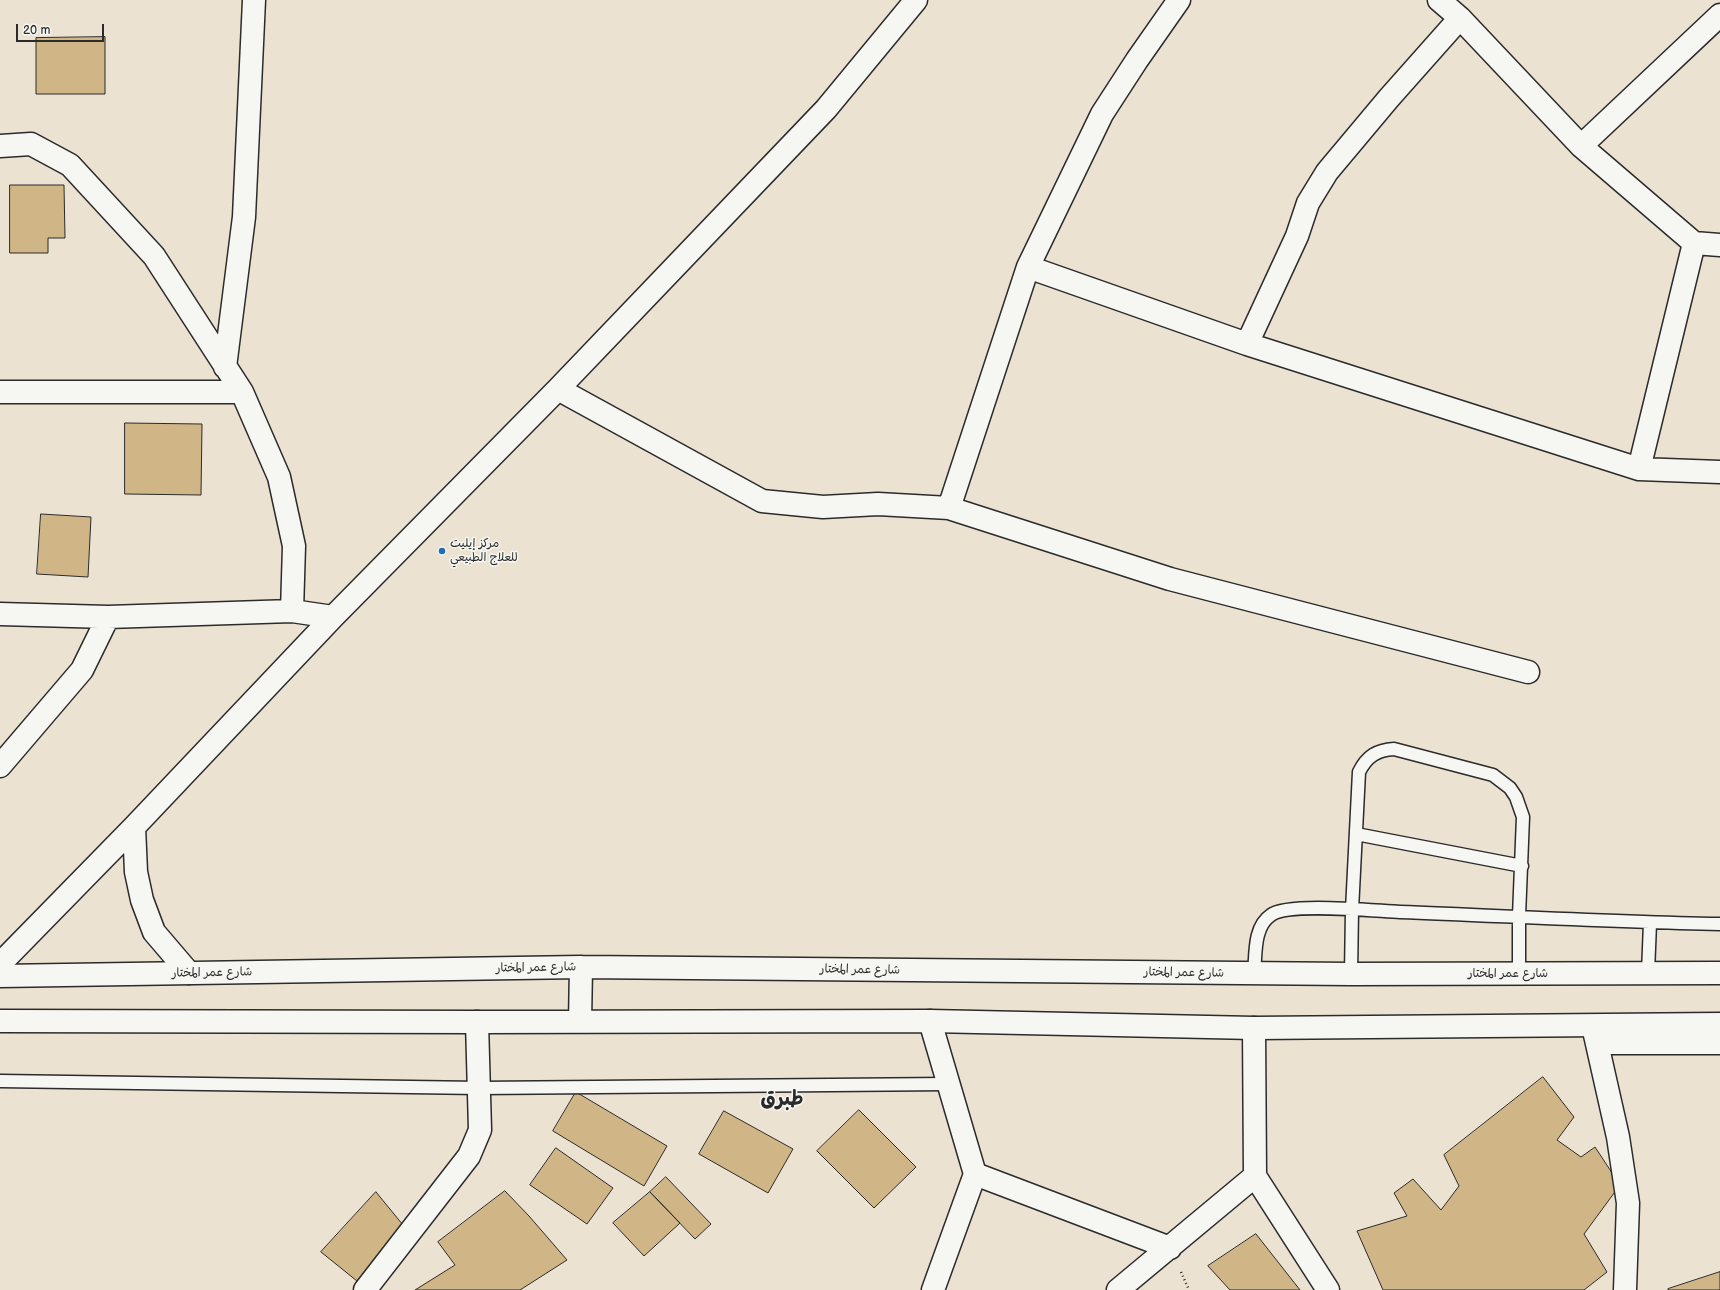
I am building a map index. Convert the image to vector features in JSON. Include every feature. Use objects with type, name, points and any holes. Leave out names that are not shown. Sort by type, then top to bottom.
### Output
[{"type":"street","points":[[225,367],[244,218],[254,0]]},
{"type":"street","points":[[949,508],[1028,267],[1102,114],[1136,60],[1179,0]]},
{"type":"street","points":[[1439,0],[1460,18],[1581,146],[1694,243],[1720,244]]},
{"type":"street","points":[[0,964],[134,827],[333,618],[558,389],[826,109],[910,2]]},
{"type":"street","points":[[1581,146],[1720,15]]},
{"type":"street","points":[[1247,344],[1297,236],[1308,203],[1327,172],[1389,98],[1460,18]]},
{"type":"street","points":[[0,146],[31,144],[70,165],[154,256],[242,392],[279,477],[294,546],[292,611]]},
{"type":"street","points":[[1639,469],[1694,243]]},
{"type":"street","points":[[1028,267],[1247,344],[1639,469],[1720,472]]},
{"type":"street","points":[[558,389],[762,501],[823,507],[878,504],[949,508],[1170,578],[1528,672]]},
{"type":"street","points":[[0,392],[242,392]]},
{"type":"street","points":[[0,614],[108,617],[292,611],[333,618]]},
{"type":"street","points":[[0,766],[82,670],[108,617]]},
{"type":"street","points":[[134,827],[136,872],[142,900],[154,932],[189,973]]},
{"type":"street","points":[[580,1022],[581,967]]},
{"type":"street","name":"شارع عمر المختار","points":[[0,976],[581,967],[1254,974],[1720,973]]},
{"type":"street","points":[[0,1021],[930,1021],[1595,1034],[1720,1043]]},
{"type":"street","points":[[930,1021],[975,1174],[933,1290]]},
{"type":"street","points":[[365,1290],[469,1156],[480,1130],[478,1022]]},
{"type":"street","points":[[1595,1034],[1720,1024]]},
{"type":"street","points":[[1254,1028],[1255,1176],[1328,1290]]},
{"type":"street","points":[[1595,1034],[1618,1137],[1628,1203],[1626,1290]]},
{"type":"street","points":[[975,1174],[1170,1248]]},
{"type":"street","points":[[1118,1290],[1255,1176]]},
{"type":"lane","points":[[1351,974],[1352,910],[1359,772],[1364,762],[1373,754],[1383,750],[1394,749],[1493,775],[1510,788],[1521,807],[1523,817],[1519,916],[1519,974]]},
{"type":"lane","points":[[1356,834],[1522,866]]},
{"type":"lane","points":[[1254,974],[1260,928],[1264,920],[1271,914],[1288,909],[1519,916],[1650,923],[1720,924]]},
{"type":"lane","points":[[1648,973],[1650,923]]},
{"type":"lane","points":[[0,1081],[479,1088],[948,1084]]},
{"type":"building","points":[[105,37],[105,94],[36,94],[36,38]]},
{"type":"building","points":[[10,185],[64,185],[65,238],[48,238],[48,253],[10,253]]},
{"type":"building","points":[[125,423],[202,424],[201,495],[125,494]]},
{"type":"building","points":[[41,514],[91,517],[88,577],[37,574]]},
{"type":"building","points":[[1543,1077],[1574,1117],[1557,1140],[1581,1157],[1595,1147],[1620,1185],[1584,1234],[1607,1272],[1584,1290],[1383,1290],[1357,1231],[1407,1216],[1394,1193],[1413,1179],[1441,1210],[1459,1186],[1444,1155]]},
{"type":"building","points":[[576,1092],[667,1146],[644,1186],[553,1131]]},
{"type":"building","points":[[859,1110],[916,1167],[874,1208],[817,1151]]},
{"type":"building","points":[[724,1111],[793,1149],[768,1193],[699,1154]]},
{"type":"building","points":[[556,1148],[613,1188],[587,1224],[530,1185]]},
{"type":"building","points":[[666,1177],[711,1224],[695,1239],[650,1192]]},
{"type":"building","points":[[505,1191],[567,1260],[520,1290],[415,1290],[455,1265],[438,1242]]},
{"type":"building","points":[[376,1192],[403,1225],[357,1281],[321,1252]]},
{"type":"building","points":[[650,1192],[680,1223],[644,1256],[613,1223]]},
{"type":"building","points":[[1256,1234],[1300,1290],[1230,1290],[1208,1266]]},
{"type":"building","points":[[1720,1272],[1720,1290],[1668,1290],[1668,1289]]},
{"type":"place","name":"مركز إيليت للعلاج الطبيعي","points":[[442,551]]},
{"type":"district","name":"طبرق","points":[[782,1100]]}]
